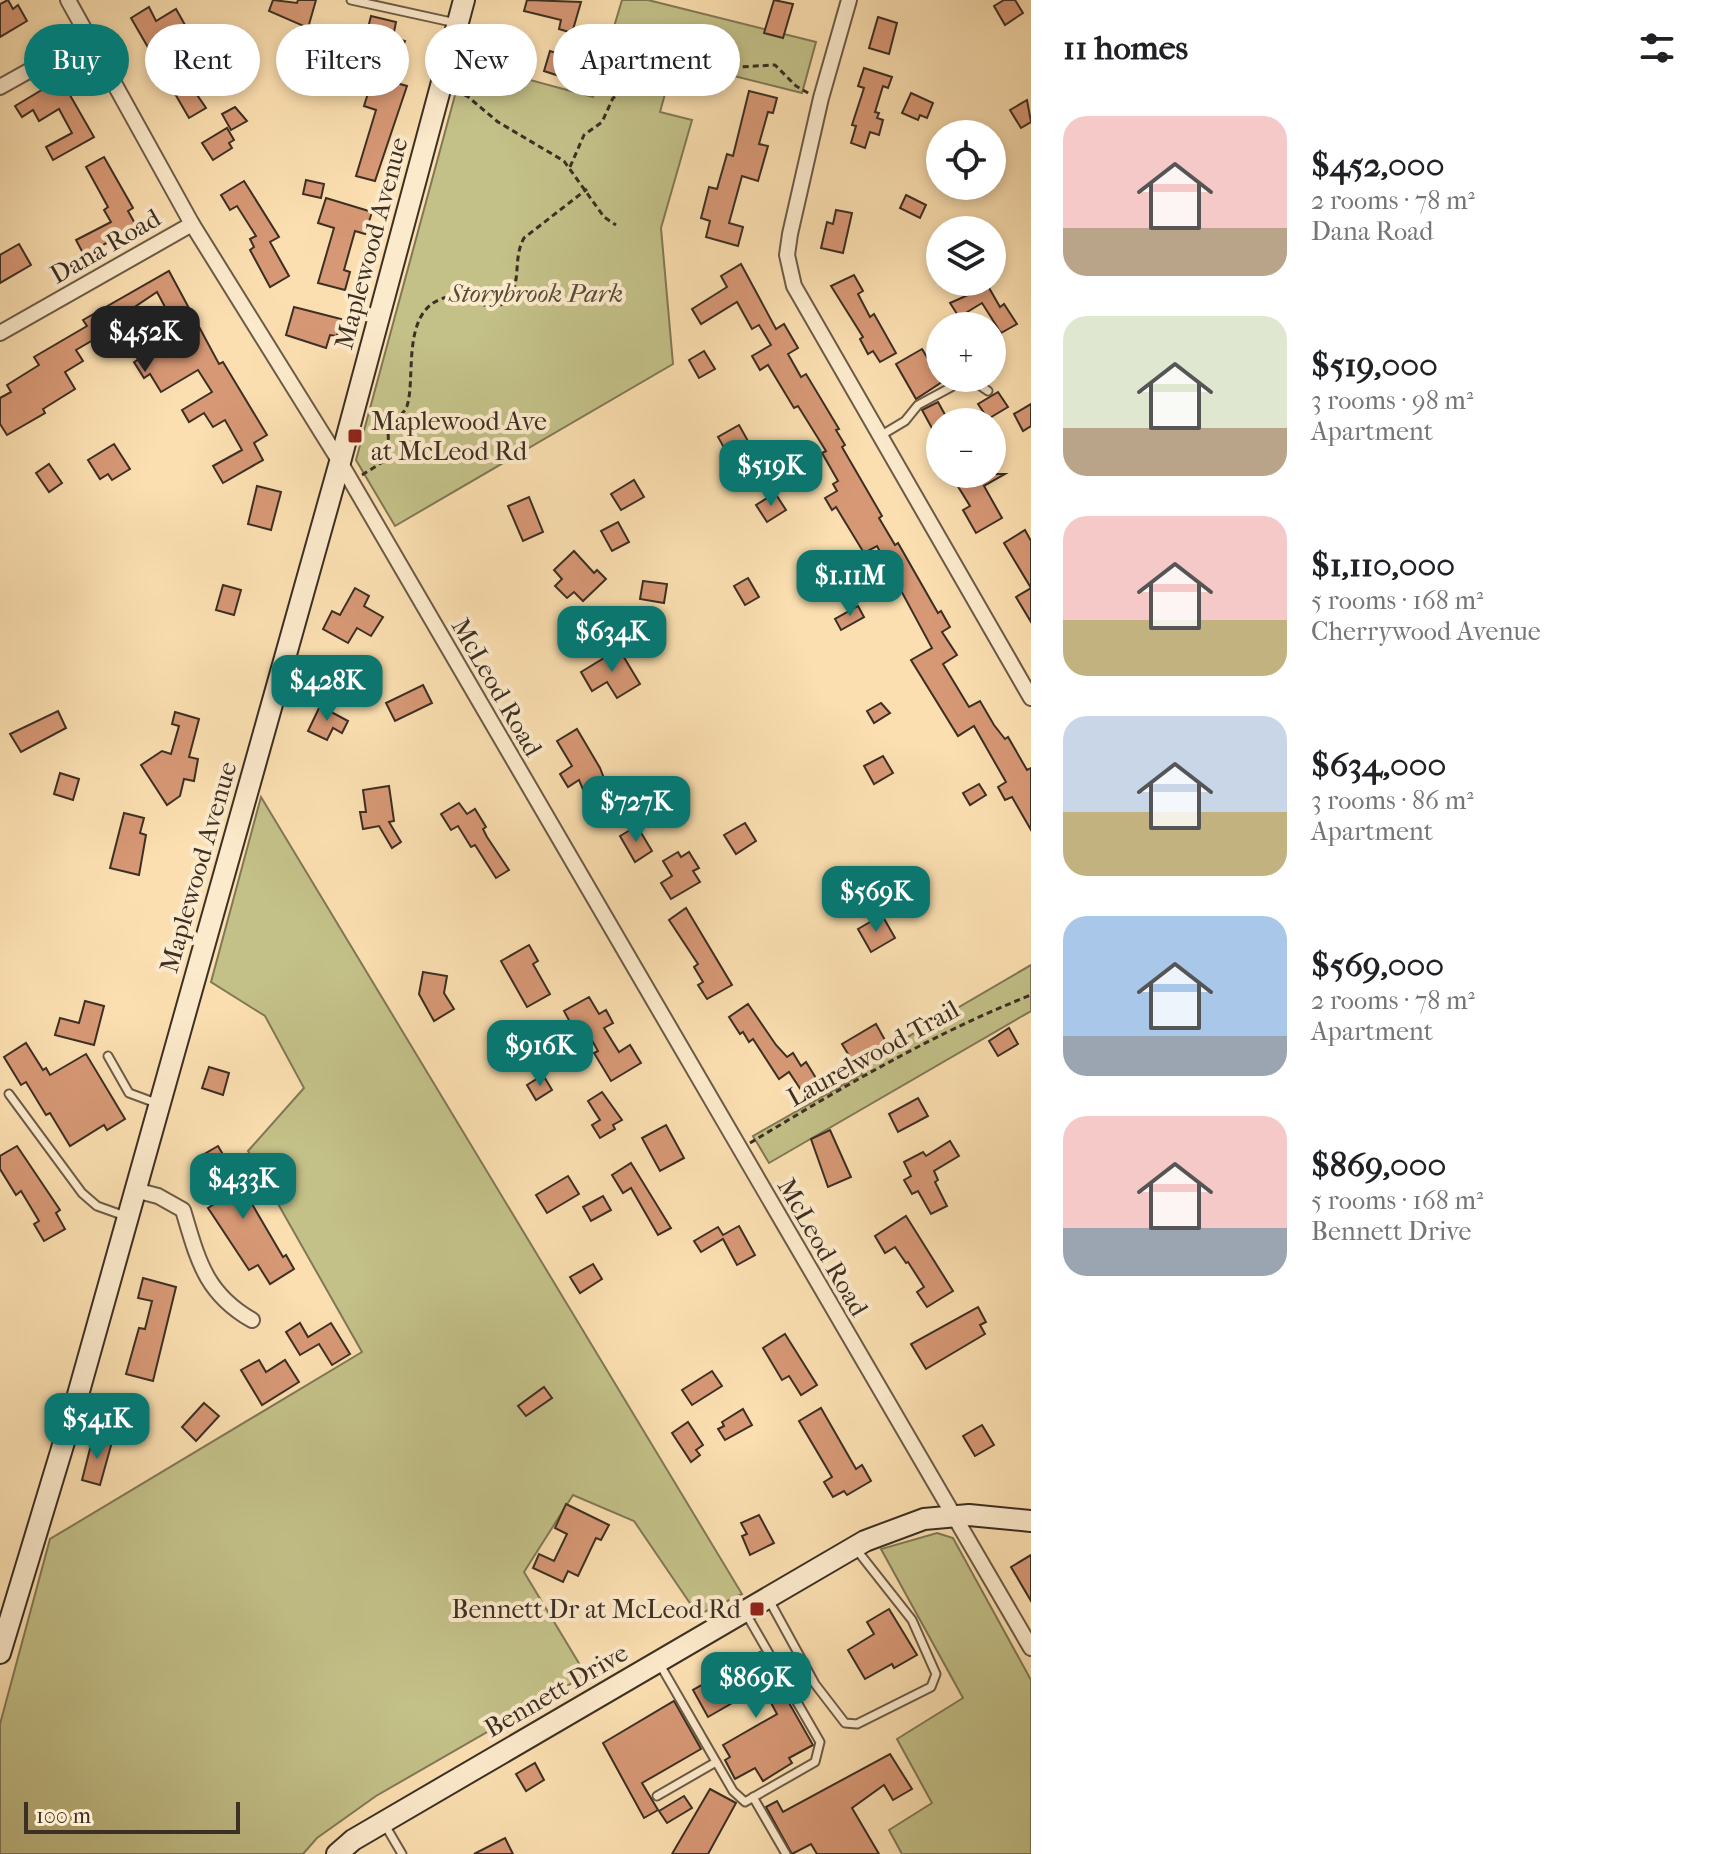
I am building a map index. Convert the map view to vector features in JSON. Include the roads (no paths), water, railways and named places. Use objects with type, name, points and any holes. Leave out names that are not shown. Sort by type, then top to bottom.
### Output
[{"type":"street","name":"McLeod Road","points":[[68,0],[79,24]]},
{"type":"street","name":"Maplewood Avenue","points":[[0,1653],[74,1409],[340,462],[464,0]]},
{"type":"street","points":[[849,0],[821,98],[787,255],[794,286],[1031,698]]},
{"type":"street","points":[[0,87],[24,74]]},
{"type":"street","name":"McLeod Road","points":[[119,96],[192,224],[340,462],[351,486],[892,1414],[958,1517],[1031,1648]]},
{"type":"street","name":"Dana Road","points":[[0,333],[192,224]]},
{"type":"street","points":[[135,1190],[158,1196],[183,1210],[200,1265],[226,1305],[252,1320]]},
{"type":"street","name":"Bennett Drive","points":[[337,1854],[383,1823],[855,1547],[924,1519],[958,1517],[1031,1521]]},
{"type":"lane","points":[[351,0],[458,23]]},
{"type":"lane","points":[[880,436],[905,421],[918,405],[942,392]]},
{"type":"lane","points":[[108,1056],[129,1093],[158,1104]]},
{"type":"lane","points":[[9,1094],[82,1193],[97,1206],[127,1217]]},
{"type":"lane","points":[[768,1598],[815,1684],[845,1723],[857,1724],[931,1687],[936,1674],[912,1620],[855,1547]]},
{"type":"lane","points":[[657,1661],[733,1791],[745,1802],[815,1762],[820,1742],[744,1612]]},
{"type":"lane","points":[[657,1796],[716,1762]]},
{"type":"lane","points":[[753,1797],[786,1854]]},
{"type":"lane","points":[[383,1823],[402,1854]]},
{"type":"place","name":"Maplewood Ave at McLeod Rd","points":[[355,436]]},
{"type":"place","name":"Bennett Dr at McLeod Rd","points":[[757,1609]]},
{"type":"park label","name":"Storybrook Park","points":[[536,293]]}]
